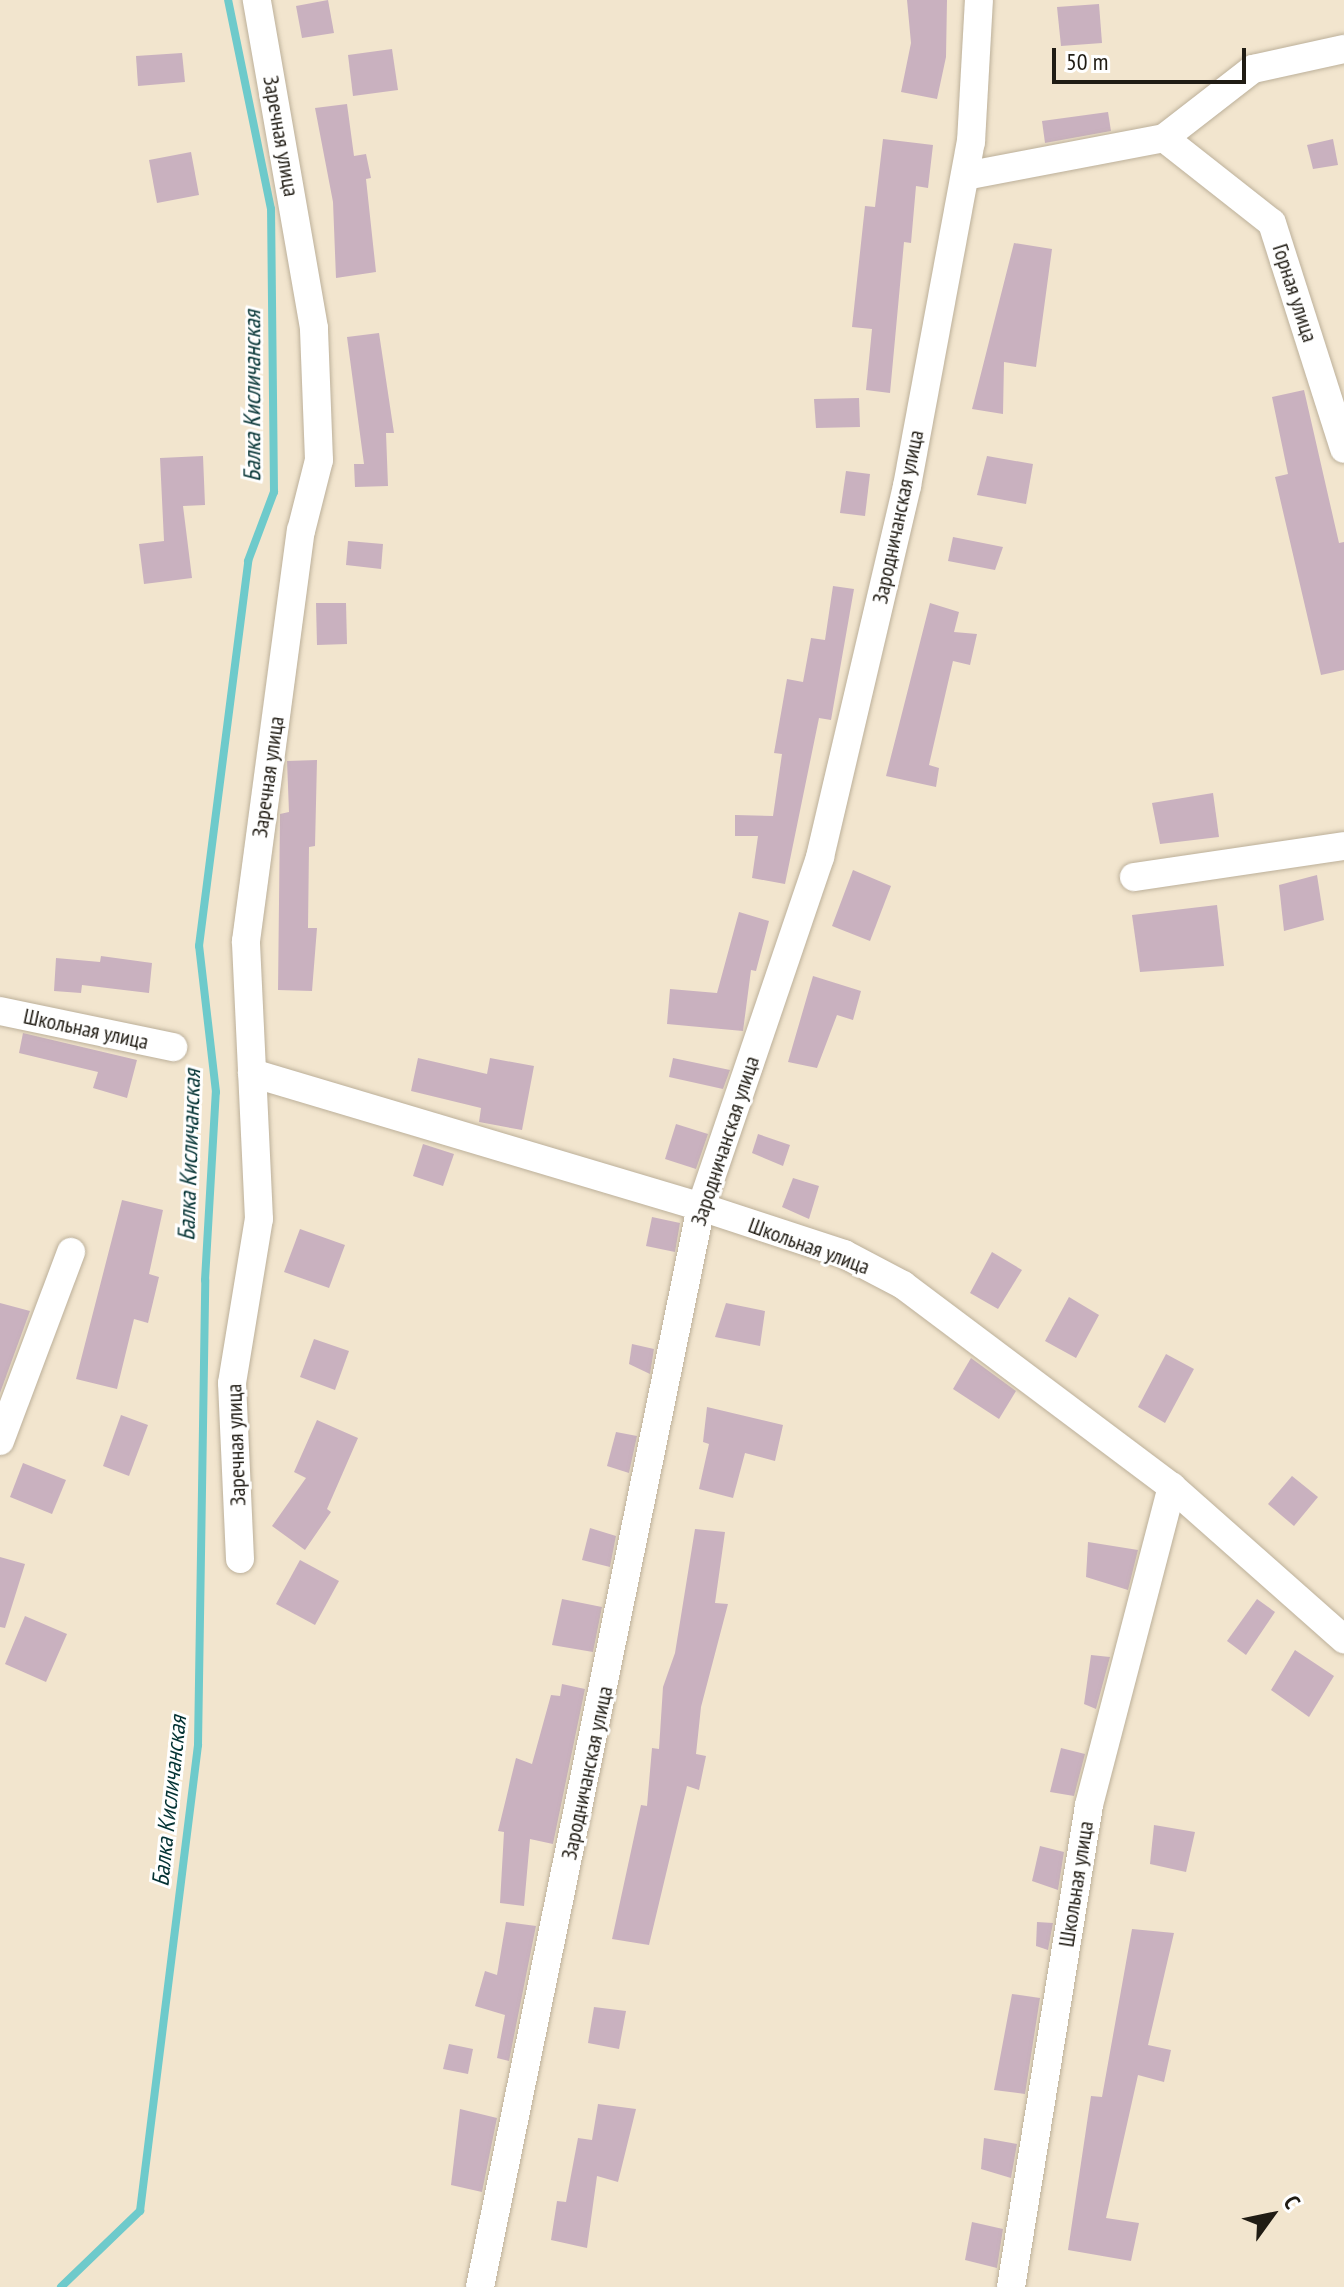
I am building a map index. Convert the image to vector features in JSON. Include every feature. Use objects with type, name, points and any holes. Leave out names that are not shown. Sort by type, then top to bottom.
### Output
[{"type":"street","name":"Заречная улица","points":[[240,1559],[232,1383],[259,1219],[246,941],[301,531],[319,460],[314,328],[257,0]]},
{"type":"street","name":"Зародничанская улица","points":[[480,2287],[701,1207],[820,857],[907,486],[965,176],[979,0]]},
{"type":"street","points":[[965,176],[1164,138],[1253,69],[1344,49]]},
{"type":"street","name":"Горная улица","points":[[1164,138],[1272,223],[1344,449]]},
{"type":"street","points":[[1134,877],[1344,846]]},
{"type":"street","name":"Школьная улица","points":[[0,1011],[173,1047]]},
{"type":"street","name":"Школьная улица","points":[[252,1073],[701,1207],[844,1254],[903,1285],[1172,1487],[1344,1639]]},
{"type":"street","points":[[0,1441],[71,1252]]},
{"type":"street","name":"Школьная улица","points":[[1011,2287],[1089,1805],[1172,1487]]},
{"type":"building","points":[[328,0],[334,33],[302,38],[296,6]]},
{"type":"building","points":[[907,0],[947,0],[946,57],[937,99],[901,92],[911,43]]},
{"type":"building","points":[[1099,4],[1102,43],[1061,46],[1057,7]]},
{"type":"building","points":[[392,49],[398,90],[353,96],[348,55]]},
{"type":"building","points":[[182,53],[185,82],[138,86],[136,56]]},
{"type":"building","points":[[347,104],[354,156],[366,154],[371,178],[366,179],[376,272],[336,278],[333,202],[315,108]]},
{"type":"building","points":[[1108,112],[1111,131],[1045,143],[1042,121]]},
{"type":"building","points":[[883,139],[933,145],[928,188],[916,186],[911,243],[904,242],[890,393],[866,390],[872,329],[852,327],[865,206],[875,207]]},
{"type":"building","points":[[1333,139],[1338,165],[1313,169],[1307,145]]},
{"type":"building","points":[[191,152],[199,195],[157,203],[149,160]]},
{"type":"building","points":[[1014,243],[1052,249],[1036,367],[1004,362],[1003,414],[972,409]]},
{"type":"building","points":[[379,333],[394,433],[386,433],[388,486],[355,487],[354,464],[364,464],[347,337]]},
{"type":"building","points":[[1304,390],[1339,543],[1344,542],[1344,670],[1321,675],[1275,477],[1288,474],[1272,397]]},
{"type":"building","points":[[859,398],[860,427],[816,428],[814,399]]},
{"type":"building","points":[[203,456],[205,505],[183,506],[192,578],[144,584],[139,544],[164,541],[160,458]]},
{"type":"building","points":[[987,456],[1033,464],[1026,504],[977,495]]},
{"type":"building","points":[[846,471],[870,474],[865,516],[840,513]]},
{"type":"building","points":[[953,537],[1003,547],[995,570],[948,561]]},
{"type":"building","points":[[348,541],[383,544],[381,569],[346,565]]},
{"type":"building","points":[[833,586],[854,589],[831,720],[819,718],[785,884],[752,878],[758,836],[735,836],[735,815],[773,816],[782,754],[774,753],[787,679],[803,682],[811,638],[825,640]]},
{"type":"building","points":[[316,603],[346,603],[347,644],[317,645]]},
{"type":"building","points":[[930,603],[959,612],[954,632],[977,634],[970,665],[953,661],[929,765],[939,768],[936,787],[886,776]]},
{"type":"building","points":[[317,760],[315,846],[309,847],[308,928],[317,928],[312,991],[278,990],[280,814],[289,812],[287,761]]},
{"type":"building","points":[[1213,793],[1219,837],[1160,844],[1152,803]]},
{"type":"building","points":[[853,870],[891,886],[870,941],[832,926]]},
{"type":"building","points":[[1317,875],[1324,920],[1284,931],[1279,885]]},
{"type":"building","points":[[1217,905],[1224,966],[1140,972],[1132,915]]},
{"type":"building","points":[[739,912],[769,921],[756,971],[751,970],[743,1031],[667,1024],[670,989],[717,993]]},
{"type":"building","points":[[101,956],[152,963],[149,993],[82,985],[81,993],[54,991],[56,958],[100,962]]},
{"type":"building","points":[[813,976],[861,991],[853,1020],[837,1015],[817,1068],[788,1062]]},
{"type":"building","points":[[23,1033],[137,1060],[127,1098],[93,1088],[98,1072],[19,1053]]},
{"type":"building","points":[[418,1058],[487,1074],[490,1058],[534,1066],[522,1130],[479,1122],[481,1108],[411,1091]]},
{"type":"building","points":[[673,1058],[730,1070],[723,1089],[669,1077]]},
{"type":"building","points":[[676,1124],[708,1134],[696,1169],[665,1159]]},
{"type":"building","points":[[758,1134],[790,1145],[783,1166],[752,1153]]},
{"type":"building","points":[[423,1144],[454,1154],[443,1186],[413,1176]]},
{"type":"building","points":[[793,1178],[819,1186],[809,1219],[782,1207]]},
{"type":"building","points":[[122,1200],[163,1210],[149,1274],[159,1277],[148,1323],[134,1319],[117,1389],[76,1379]]},
{"type":"building","points":[[652,1217],[680,1223],[675,1252],[646,1246]]},
{"type":"building","points":[[300,1229],[345,1245],[329,1288],[284,1272]]},
{"type":"building","points":[[992,1252],[1022,1270],[998,1309],[970,1293]]},
{"type":"building","points":[[1069,1297],[1099,1315],[1076,1358],[1045,1341]]},
{"type":"building","points":[[0,1303],[30,1311],[0,1393]]},
{"type":"building","points":[[726,1303],[765,1311],[760,1346],[715,1337]]},
{"type":"building","points":[[314,1339],[349,1351],[335,1390],[300,1377]]},
{"type":"building","points":[[632,1344],[654,1349],[650,1374],[629,1364]]},
{"type":"building","points":[[1166,1354],[1194,1369],[1165,1423],[1138,1407]]},
{"type":"building","points":[[971,1358],[1016,1391],[999,1419],[953,1389]]},
{"type":"building","points":[[707,1407],[783,1425],[775,1461],[745,1453],[733,1498],[699,1489],[709,1444],[703,1442]]},
{"type":"building","points":[[121,1415],[148,1425],[129,1476],[103,1466]]},
{"type":"building","points":[[317,1420],[358,1438],[327,1509],[331,1512],[305,1550],[272,1526],[306,1478],[294,1472]]},
{"type":"building","points":[[616,1432],[637,1436],[629,1473],[607,1466]]},
{"type":"building","points":[[23,1463],[66,1480],[52,1514],[10,1497]]},
{"type":"building","points":[[1292,1476],[1318,1497],[1294,1526],[1268,1504]]},
{"type":"building","points":[[590,1528],[616,1536],[610,1567],[582,1560]]},
{"type":"building","points":[[695,1529],[725,1532],[715,1603],[728,1604],[701,1707],[696,1754],[706,1756],[699,1790],[687,1786],[649,1945],[612,1939],[641,1805],[647,1806],[652,1748],[659,1749],[663,1687],[675,1653]]},
{"type":"building","points":[[1088,1542],[1138,1550],[1128,1590],[1086,1577]]},
{"type":"building","points":[[0,1557],[25,1564],[5,1628],[0,1627]]},
{"type":"building","points":[[300,1560],[339,1581],[315,1625],[276,1604]]},
{"type":"building","points":[[562,1599],[602,1607],[593,1652],[552,1645]]},
{"type":"building","points":[[1257,1599],[1275,1612],[1246,1655],[1227,1641]]},
{"type":"building","points":[[25,1616],[67,1634],[46,1682],[5,1664]]},
{"type":"building","points":[[1295,1650],[1334,1676],[1309,1717],[1271,1690]]},
{"type":"building","points":[[1091,1655],[1110,1657],[1096,1709],[1084,1704]]},
{"type":"building","points":[[562,1684],[585,1689],[553,1844],[530,1839],[524,1906],[500,1903],[504,1832],[498,1831],[516,1758],[532,1764],[551,1695],[560,1696]]},
{"type":"building","points":[[1061,1748],[1085,1754],[1074,1796],[1050,1792]]},
{"type":"building","points":[[1154,1825],[1195,1832],[1186,1872],[1150,1864]]},
{"type":"building","points":[[1040,1846],[1064,1852],[1058,1890],[1032,1881]]},
{"type":"building","points":[[506,1922],[536,1926],[509,2061],[497,2058],[505,2015],[475,2006],[485,1971],[497,1975]]},
{"type":"building","points":[[1037,1922],[1053,1923],[1048,1950],[1036,1946]]},
{"type":"building","points":[[1132,1929],[1174,1933],[1148,2045],[1171,2050],[1164,2082],[1138,2075],[1106,2218],[1139,2223],[1131,2261],[1068,2250],[1091,2096],[1102,2097]]},
{"type":"building","points":[[1012,1994],[1040,1998],[1025,2094],[994,2090]]},
{"type":"building","points":[[594,2007],[626,2011],[619,2049],[588,2043]]},
{"type":"building","points":[[449,2044],[473,2049],[468,2074],[443,2069]]},
{"type":"building","points":[[598,2104],[636,2109],[618,2182],[597,2176],[587,2248],[551,2240],[557,2201],[566,2202],[578,2138],[592,2140]]},
{"type":"building","points":[[460,2109],[497,2118],[482,2192],[451,2185]]},
{"type":"building","points":[[984,2138],[1017,2144],[1011,2178],[981,2169]]},
{"type":"building","points":[[972,2222],[1003,2229],[997,2268],[965,2260]]},
{"type":"waterway","name":"Балка Кисличанская","points":[[61,2287],[140,2211],[198,1745],[205,1280],[216,1092],[199,946],[248,561],[274,492],[271,209],[228,0]]}]
